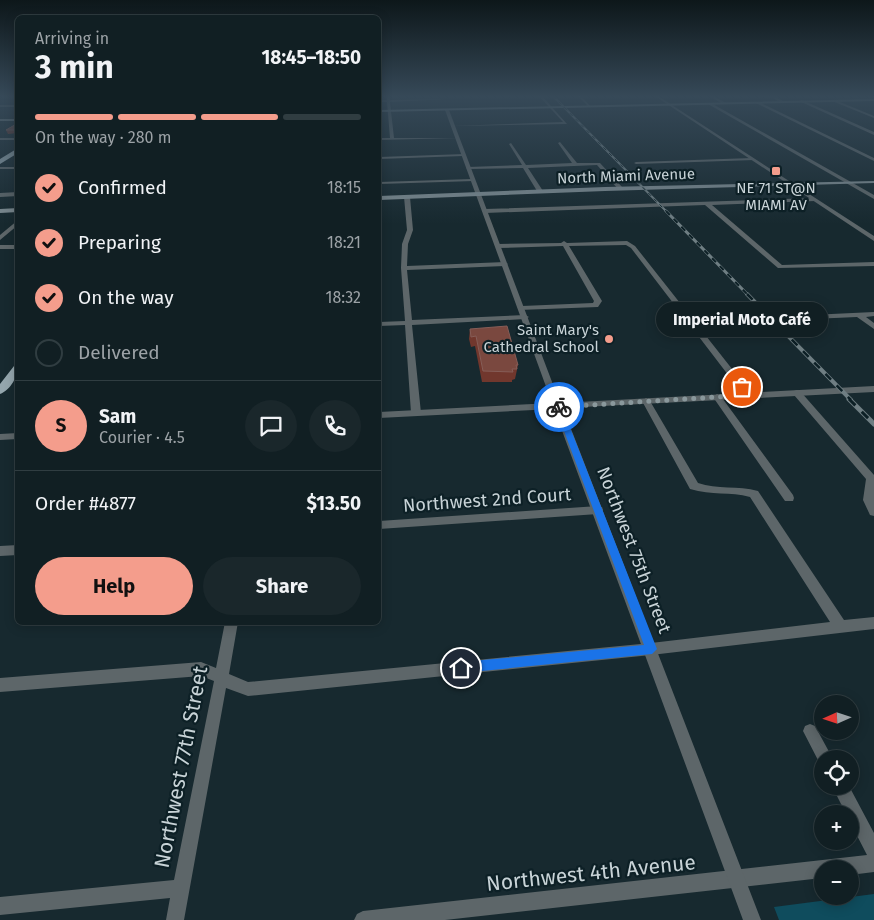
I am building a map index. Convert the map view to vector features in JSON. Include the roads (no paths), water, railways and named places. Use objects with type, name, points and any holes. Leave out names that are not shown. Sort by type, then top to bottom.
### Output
[{"type":"main road","points":[[0,162],[15,152]]},
{"type":"main road","name":"North Miami Avenue","points":[[381,198],[620,188],[874,182]]},
{"type":"main road","points":[[0,211],[15,210]]},
{"type":"main road","points":[[0,392],[15,372]]},
{"type":"street","points":[[0,139],[15,139]]},
{"type":"street","points":[[381,139],[396,139]]},
{"type":"street","name":"Northwest 75th Street","points":[[457,139],[652,649],[752,920]]},
{"type":"street","points":[[722,139],[874,239]]},
{"type":"street","points":[[772,139],[874,197]]},
{"type":"street","points":[[832,139],[874,160]]},
{"type":"street","points":[[560,143],[576,164]]},
{"type":"street","points":[[511,144],[540,191]]},
{"type":"street","points":[[381,158],[463,156]]},
{"type":"street","points":[[636,163],[752,159]]},
{"type":"street","points":[[468,168],[598,164],[620,188]]},
{"type":"street","points":[[0,168],[15,168]]},
{"type":"street","points":[[381,183],[472,180]]},
{"type":"street","points":[[0,195],[15,194]]},
{"type":"street","points":[[407,197],[410,230],[405,244],[404,268],[416,413]]},
{"type":"street","points":[[484,211],[813,200]]},
{"type":"street","points":[[706,203],[780,267],[874,264]]},
{"type":"street","points":[[0,238],[15,225]]},
{"type":"street","points":[[522,308],[595,305],[598,301],[564,243]]},
{"type":"street","points":[[498,246],[627,243],[633,247],[748,395]]},
{"type":"street","points":[[0,247],[15,247]]},
{"type":"street","points":[[404,268],[505,264]]},
{"type":"street","points":[[789,318],[874,314]]},
{"type":"street","points":[[859,315],[874,327]]},
{"type":"street","points":[[381,324],[524,317]]},
{"type":"street","points":[[381,415],[874,389]]},
{"type":"street","points":[[797,393],[871,478],[868,500],[874,512]]},
{"type":"street","points":[[717,397],[789,498]]},
{"type":"street","points":[[646,401],[694,486],[715,492],[741,489],[754,494],[841,627]]},
{"type":"street","points":[[0,438],[15,436]]},
{"type":"street","name":"Northwest 2nd Court","points":[[381,525],[598,510]]},
{"type":"street","points":[[0,551],[15,550]]},
{"type":"street","points":[[0,685],[201,669],[233,685],[248,689],[652,649],[874,622]]},
{"type":"street","name":"Northwest 77th Street","points":[[175,920],[231,625]]},
{"type":"street","points":[[810,731],[820,750]]},
{"type":"street","points":[[845,795],[874,850]]},
{"type":"street","name":"Northwest 4th Avenue","points":[[859,865],[874,863]]},
{"type":"street","name":"Northwest 4th Avenue","points":[[363,920],[814,870]]},
{"type":"street","points":[[0,906],[181,888]]},
{"type":"railway","points":[[595,139],[667,212]]},
{"type":"railway","points":[[666,211],[748,295]]},
{"type":"railway","points":[[747,294],[851,400]]},
{"type":"railway","points":[[849,399],[874,424]]},
{"type":"place","name":"NE 71 ST@N MIAMI AV","points":[[776,171]]},
{"type":"place","name":"Saint Mary's Cathedral School","points":[[609,339]]},
{"type":"place","name":"Imperial Moto Café","points":[[742,387]]}]
